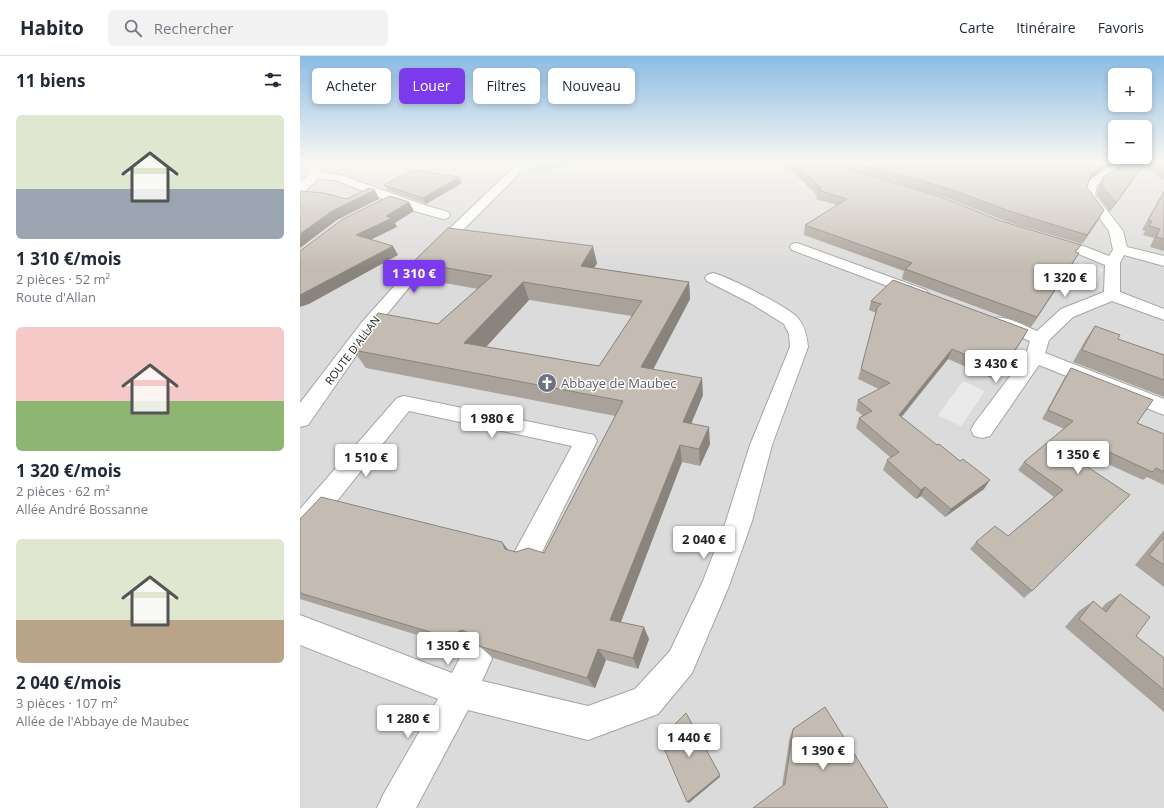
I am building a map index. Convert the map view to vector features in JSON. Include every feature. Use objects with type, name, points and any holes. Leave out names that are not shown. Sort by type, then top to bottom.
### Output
[{"type":"street","name":"ROUTE D'ALLAN","points":[[300,419],[368,326],[400,288],[428,257],[487,198]]},
{"type":"street","points":[[1091,198],[1116,231],[1120,250],[1112,263],[1112,295]]},
{"type":"street","points":[[374,208],[392,199],[443,215]]},
{"type":"street","points":[[1038,237],[1081,250],[1112,263]]},
{"type":"street","points":[[797,247],[937,299]]},
{"type":"street","points":[[1120,250],[1164,261]]},
{"type":"street","points":[[300,630],[460,692],[588,723],[646,702],[681,662],[715,586],[738,521],[761,445],[799,347],[798,334],[791,321],[758,300],[714,278]]},
{"type":"street","points":[[982,430],[1038,347],[1067,313],[1112,295],[1164,315]]},
{"type":"street","points":[[981,316],[1038,347],[1164,407]]},
{"type":"street","points":[[300,528],[404,403],[586,441],[526,554]]},
{"type":"street","points":[[396,808],[460,692],[476,659]]},
{"type":"shaded area","points":[[300,198],[1164,198],[1164,808],[300,808]]},
{"type":"shaded area","points":[[1080,262],[1103,269],[1092,291],[1068,284]]},
{"type":"shaded area","points":[[963,381],[985,391],[961,426],[938,415]]},
{"type":"building","points":[[300,198],[358,198],[332,211],[300,234]]},
{"type":"building","points":[[386,198],[397,198],[409,202],[386,216],[392,218],[356,235],[393,246],[300,295],[300,251],[343,219]]},
{"type":"building","points":[[844,198],[943,198],[1001,221],[1081,245],[1075,252],[1079,253],[1037,317],[905,269],[912,263],[805,225],[847,199]]},
{"type":"building","points":[[974,198],[1095,198],[1104,210],[1087,235],[1012,212]]},
{"type":"building","points":[[1112,198],[1119,198],[1116,203]]},
{"type":"building","points":[[1161,198],[1164,198],[1164,239],[1156,237],[1160,229],[1149,226],[1152,221],[1148,220]]},
{"type":"building","points":[[448,228],[593,246],[581,266],[689,282],[641,367],[702,378],[683,422],[709,427],[699,449],[680,445],[610,620],[644,627],[633,658],[598,649],[587,678],[479,646],[473,635],[462,630],[447,637],[300,593],[300,519],[321,497],[502,542],[505,549],[516,552],[528,548],[544,553],[623,401],[353,350],[378,313],[438,324],[492,276],[413,262]],"holes":[[[523,282],[642,301],[599,366],[464,343]]]},
{"type":"building","points":[[893,280],[1028,330],[1002,370],[952,349],[899,415],[937,445],[939,444],[960,461],[963,459],[990,480],[951,509],[925,487],[921,490],[887,460],[899,452],[859,418],[872,411],[858,400],[890,383],[861,369],[877,308],[881,304],[871,301]]},
{"type":"building","points":[[1095,326],[1120,335],[1118,339],[1164,355],[1164,380],[1082,350]]},
{"type":"building","points":[[1071,368],[1153,400],[1137,423],[1164,434],[1164,472],[1156,468],[1152,472],[1094,445],[1083,464],[1130,495],[1032,591],[976,542],[995,526],[1008,536],[1063,490],[1024,462],[1073,421],[1048,410]]},
{"type":"building","points":[[1164,537],[1164,565],[1149,555]]},
{"type":"building","points":[[1120,594],[1150,617],[1136,636],[1164,658],[1164,690],[1079,619],[1093,601],[1106,612]]},
{"type":"building","points":[[825,707],[888,808],[753,808],[785,784],[793,729]]},
{"type":"building","points":[[686,713],[720,775],[687,802],[660,739]]},
{"type":"place","name":"Abbaye de Maubec","points":[[547,383]]}]
